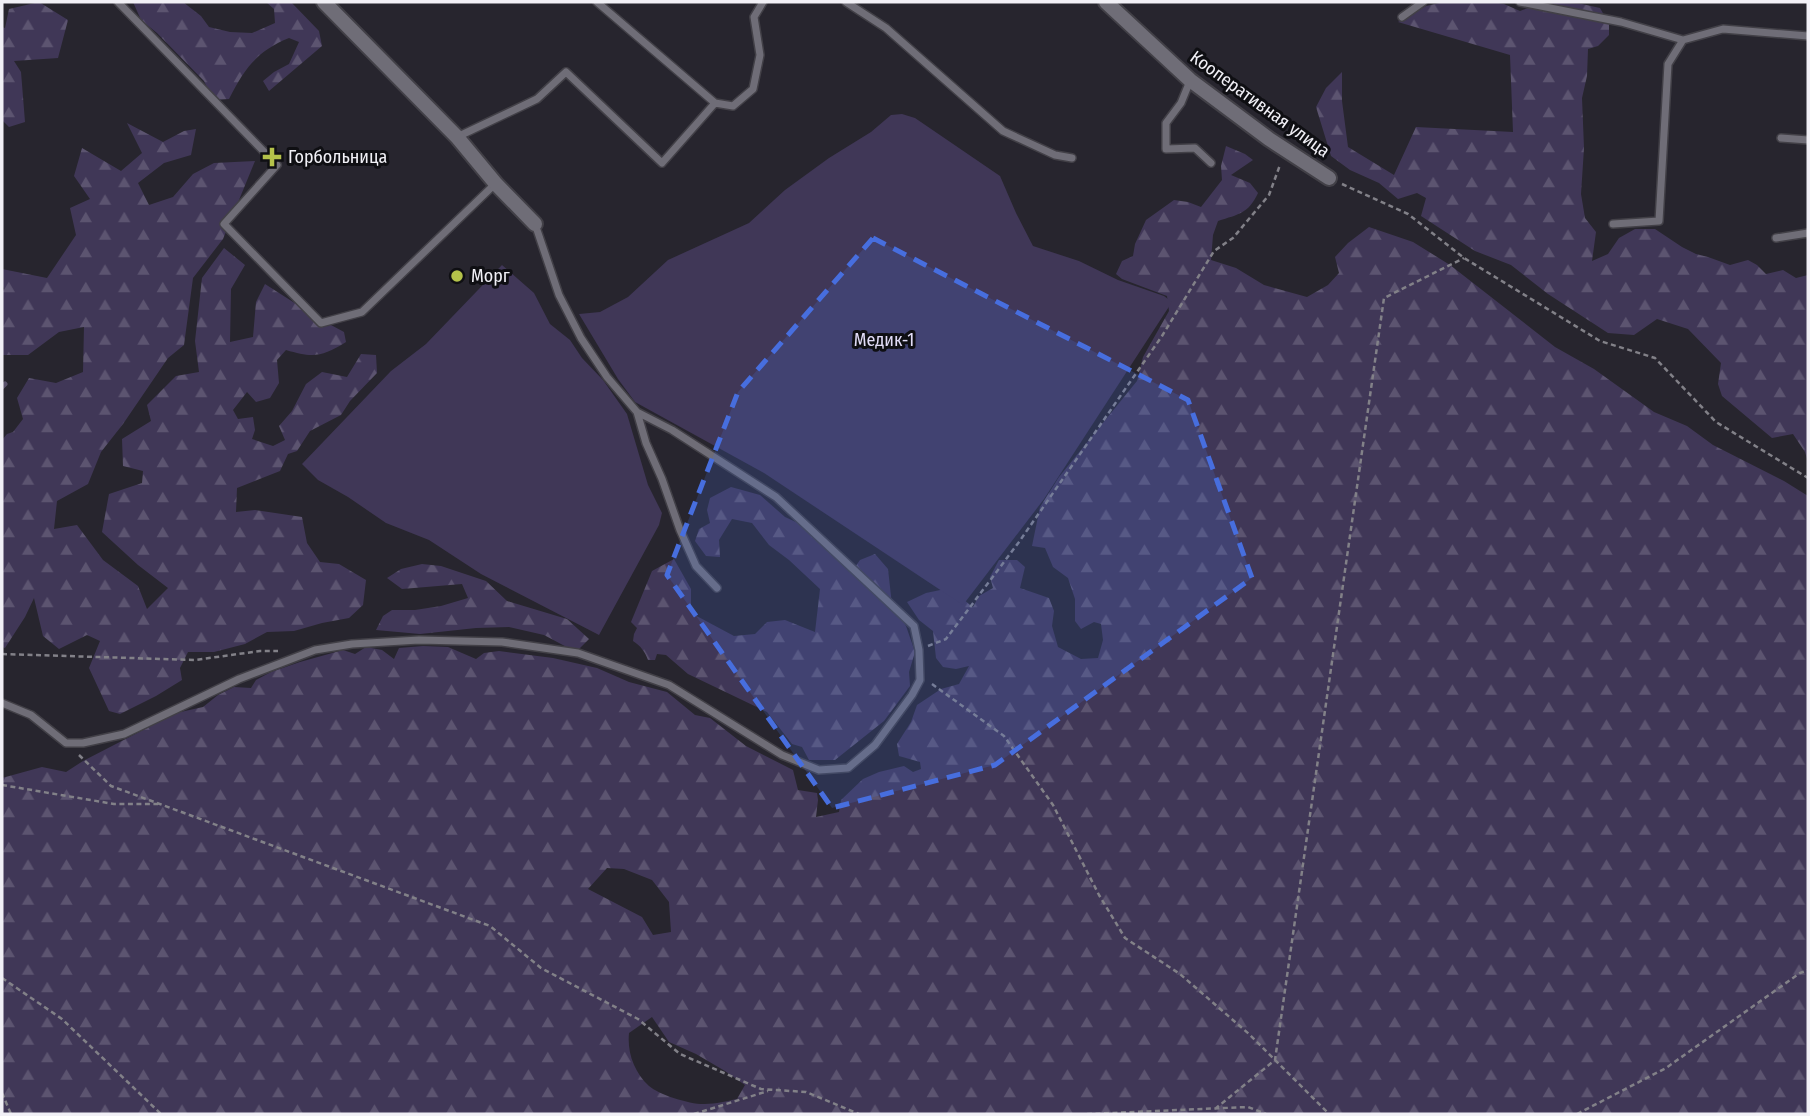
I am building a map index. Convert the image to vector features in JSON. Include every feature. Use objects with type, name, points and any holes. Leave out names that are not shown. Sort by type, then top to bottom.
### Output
[{"type":"street","points":[[324,2],[457,136],[496,184],[534,224]]},
{"type":"street","name":"Кооперативная улица","points":[[1107,2],[1190,80],[1329,178]]},
{"type":"lane","points":[[118,2],[278,165],[224,224],[321,323],[362,312],[496,184]]},
{"type":"lane","points":[[597,2],[715,103],[733,106],[753,89],[760,55],[754,18],[763,2]]},
{"type":"lane","points":[[846,2],[886,29],[1003,131],[1055,155],[1072,158]]},
{"type":"lane","points":[[1402,17],[1423,2]]},
{"type":"lane","points":[[1520,2],[1621,22],[1683,40],[1723,29],[1808,36]]},
{"type":"lane","points":[[1613,223],[1659,221],[1668,64],[1683,40]]},
{"type":"lane","points":[[457,136],[537,99],[566,72],[662,163],[715,103]]},
{"type":"lane","points":[[1190,80],[1181,103],[1166,123],[1166,149],[1195,148],[1211,163]]},
{"type":"lane","points":[[1781,138],[1808,140]]},
{"type":"lane","points":[[2,703],[31,715],[66,743],[83,743],[124,734],[239,679],[315,650],[352,644],[419,640],[502,642],[578,653],[668,685],[782,755],[819,770],[848,768],[875,745],[920,681],[919,650],[914,626],[776,497],[672,430],[637,412],[607,377],[581,338],[559,295],[534,224]]},
{"type":"lane","points":[[1776,239],[1808,233]]},
{"type":"lane","points":[[637,412],[646,443],[685,542],[696,566],[717,588]]},
{"type":"path","points":[[919,650],[946,639],[1019,542],[1162,336],[1214,251],[1233,238],[1269,195],[1285,149]]},
{"type":"path","points":[[1329,178],[1408,214],[1464,258],[1600,341],[1655,358],[1716,422],[1808,478]]},
{"type":"path","points":[[1215,1109],[1275,1060],[1384,298],[1464,258]]},
{"type":"path","points":[[2,654],[195,660],[288,650]]},
{"type":"path","points":[[920,681],[930,682],[1004,736],[1053,804],[1125,938],[1180,974],[1250,1034],[1329,1114]]},
{"type":"path","points":[[66,743],[111,786],[490,926],[541,968],[638,1019],[680,1054],[761,1089],[806,1092],[859,1114]]},
{"type":"path","points":[[2,785],[114,804],[161,804]]},
{"type":"path","points":[[1577,1114],[1667,1068],[1800,973],[1808,970]]},
{"type":"path","points":[[2,978],[62,1019],[162,1114]]},
{"type":"path","points":[[694,1114],[772,1089]]},
{"type":"path","points":[[2,1093],[11,1114]]},
{"type":"path","points":[[1087,1114],[1248,1107],[1266,1114]]},
{"type":"highlighted area","points":[[873,238],[1188,400],[1252,578],[995,765],[832,808],[667,575],[738,392]]},
{"type":"green space","points":[[39,2],[68,20],[58,58],[14,61],[21,72],[25,122],[9,127],[2,120],[2,27],[5,28],[9,9]]},
{"type":"green space","points":[[133,2],[183,2],[201,16],[209,27],[252,33],[275,23],[274,9],[266,2],[291,2],[319,31],[322,46],[269,91],[263,81],[289,64],[299,42],[289,38],[278,43],[253,62],[229,99],[213,100],[204,81],[141,20]]},
{"type":"green space","points":[[1444,2],[1493,2],[1520,11],[1544,2],[1600,8],[1609,24],[1609,35],[1598,46],[1588,49],[1587,76],[1582,98],[1584,148],[1581,194],[1585,218],[1596,232],[1592,261],[1608,254],[1619,238],[1635,229],[1655,229],[1696,254],[1730,265],[1748,260],[1766,274],[1783,270],[1796,278],[1808,275],[1808,462],[1793,434],[1772,438],[1722,396],[1718,384],[1721,363],[1688,329],[1657,319],[1634,335],[1608,333],[1548,294],[1511,265],[1475,251],[1421,216],[1426,198],[1417,193],[1398,199],[1379,183],[1350,170],[1331,156],[1316,107],[1326,88],[1342,72],[1342,101],[1348,147],[1394,175],[1416,127],[1513,132],[1510,55],[1398,22],[1426,6]]},
{"type":"green space","name":"Медик-1","points":[[902,114],[915,118],[1000,176],[1033,246],[1079,261],[1118,280],[1164,296],[1172,302],[1044,499],[963,605],[764,473],[635,402],[579,314],[600,312],[628,297],[668,260],[749,223],[785,190],[829,158],[871,132],[891,115]]},
{"type":"green space","points":[[127,123],[163,142],[184,131],[196,129],[191,155],[164,163],[138,183],[149,205],[173,197],[193,174],[214,163],[255,161],[223,239],[193,278],[184,345],[168,358],[101,452],[88,484],[57,501],[54,529],[77,525],[103,560],[138,586],[147,609],[168,588],[102,532],[109,494],[142,483],[143,471],[123,466],[122,439],[151,421],[147,405],[176,376],[199,372],[195,341],[202,278],[224,248],[245,265],[231,289],[230,342],[253,337],[256,302],[265,284],[344,332],[346,342],[317,355],[286,350],[277,360],[279,383],[270,398],[256,402],[247,392],[233,410],[238,419],[253,417],[255,430],[252,439],[273,446],[285,440],[279,426],[292,411],[306,384],[322,372],[347,377],[361,354],[376,355],[377,373],[350,401],[341,415],[310,431],[297,451],[288,454],[280,471],[237,488],[236,512],[255,510],[302,517],[307,543],[320,562],[339,564],[366,580],[363,605],[349,618],[294,631],[267,632],[245,644],[214,652],[188,652],[180,668],[182,680],[120,714],[109,711],[89,668],[100,641],[87,635],[59,649],[43,636],[34,598],[5,648],[2,647],[2,440],[13,432],[23,419],[17,398],[29,378],[56,383],[83,372],[84,327],[59,332],[28,355],[2,355],[2,269],[47,278],[76,235],[70,208],[90,199],[74,176],[82,148],[121,171],[142,153]]},
{"type":"green space","points":[[1226,146],[1245,154],[1253,160],[1231,175],[1250,183],[1258,193],[1246,209],[1218,221],[1213,235],[1211,260],[1236,268],[1264,285],[1307,297],[1328,285],[1339,273],[1335,257],[1369,227],[1413,242],[1450,265],[1555,347],[1594,369],[1654,412],[1687,426],[1713,445],[1808,496],[1808,1114],[2,1114],[2,778],[42,767],[66,772],[176,713],[203,707],[234,687],[251,688],[256,680],[271,672],[300,662],[343,650],[355,654],[366,647],[382,650],[394,659],[399,648],[448,647],[476,659],[484,653],[499,651],[553,658],[597,668],[629,682],[667,692],[695,715],[710,718],[746,746],[793,770],[798,790],[817,793],[816,817],[839,812],[841,800],[863,779],[904,766],[913,772],[921,769],[920,762],[899,756],[897,744],[911,722],[917,705],[941,689],[959,684],[969,666],[956,669],[943,667],[936,658],[933,631],[919,620],[907,602],[926,593],[950,588],[973,607],[979,596],[993,588],[990,577],[999,560],[1017,560],[1025,567],[1020,588],[1049,598],[1054,611],[1052,626],[1058,647],[1081,659],[1098,658],[1103,640],[1101,624],[1094,622],[1081,629],[1075,621],[1075,599],[1068,578],[1053,567],[1045,548],[1032,546],[1040,507],[1059,477],[1137,381],[1143,357],[1169,311],[1167,296],[1122,279],[1116,274],[1122,261],[1133,256],[1135,244],[1146,220],[1174,200],[1201,207],[1222,180],[1221,166]],"holes":[[[607,868],[624,869],[652,880],[669,902],[671,932],[653,935],[642,917],[588,889]],[[652,1017],[669,1042],[696,1054],[745,1085],[737,1099],[709,1104],[692,1103],[668,1096],[649,1086],[630,1054],[629,1033]]]},
{"type":"green space","points":[[502,265],[534,293],[550,324],[570,340],[627,414],[648,485],[662,513],[659,525],[599,635],[481,574],[429,540],[386,523],[318,480],[302,464],[391,371],[426,344]]},
{"type":"green space","points":[[731,487],[760,495],[785,517],[811,529],[853,570],[860,560],[875,554],[888,569],[892,605],[906,626],[915,652],[909,672],[910,686],[884,721],[835,760],[809,760],[802,747],[792,744],[767,712],[688,674],[666,655],[657,654],[655,660],[648,660],[642,649],[633,641],[637,628],[631,622],[652,571],[674,559],[691,589],[691,613],[734,636],[755,634],[767,622],[785,620],[815,632],[820,589],[769,545],[752,523],[732,519],[719,540],[720,557],[706,556],[695,541],[699,529],[710,523],[707,510],[710,498]]},
{"type":"green space","points":[[422,564],[441,566],[486,581],[507,601],[567,619],[589,639],[576,652],[544,635],[509,627],[420,634],[376,630],[383,616],[392,610],[441,606],[468,598],[462,584],[402,589],[387,578],[401,569]]},
{"type":"waterway","points":[[2,387],[5,384]]},
{"type":"place","name":"Горбольница","points":[[272,157]]},
{"type":"place","name":"Морг","points":[[457,276]]}]
